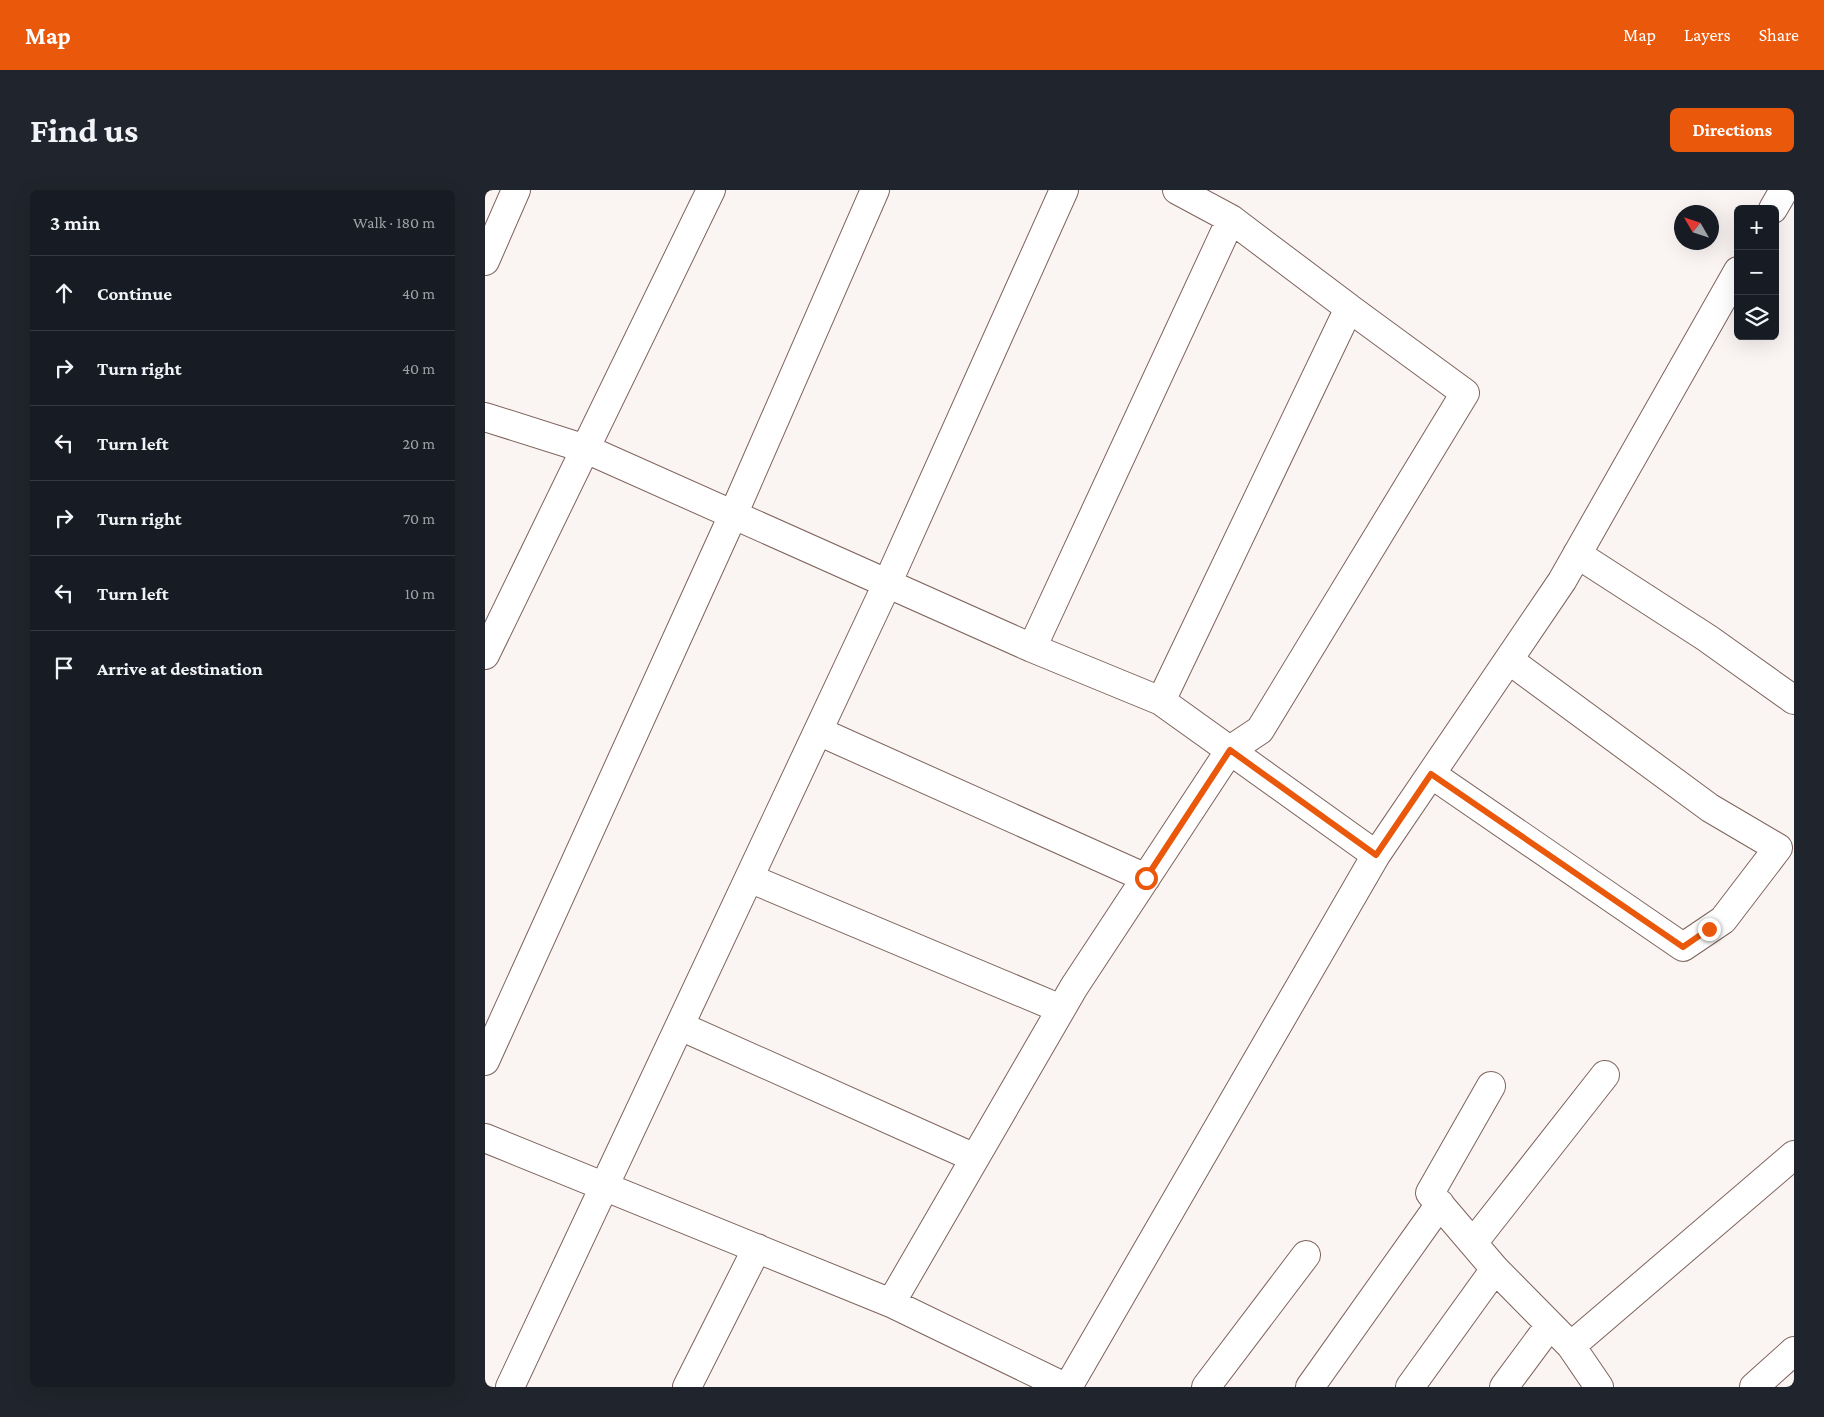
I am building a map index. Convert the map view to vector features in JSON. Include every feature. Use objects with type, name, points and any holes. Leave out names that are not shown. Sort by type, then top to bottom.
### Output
[{"type":"street","points":[[485,655],[711,190]]},
{"type":"street","points":[[485,1061],[733,515],[875,190]]},
{"type":"street","points":[[511,1387],[887,584],[1064,190]]},
{"type":"street","points":[[891,1303],[1061,1009],[1230,750],[1260,730],[1465,393],[1231,219],[1177,190]]},
{"type":"street","points":[[1775,205],[1784,190]]},
{"type":"street","points":[[485,261],[508,192]]},
{"type":"street","points":[[1032,648],[1231,219]]},
{"type":"street","points":[[485,1138],[891,1303],[1066,1387],[1376,855],[1562,581],[1734,278]]},
{"type":"street","points":[[1161,701],[1349,308]]},
{"type":"street","points":[[485,417],[586,449],[1032,648],[1161,701],[1376,855]]},
{"type":"street","points":[[1577,554],[1707,638],[1794,700]]},
{"type":"street","points":[[1431,774],[1683,947],[1723,920],[1778,848],[1710,808],[1509,660]]},
{"type":"street","points":[[818,731],[1146,878]]},
{"type":"street","points":[[749,878],[1061,1009]]},
{"type":"street","points":[[680,1026],[975,1158]]},
{"type":"street","points":[[1473,1243],[1605,1075]]},
{"type":"street","points":[[1491,1086],[1429,1193],[1495,1269],[1571,1346],[1599,1387]]},
{"type":"street","points":[[1571,1346],[1794,1155]]},
{"type":"street","points":[[1310,1387],[1440,1204]]},
{"type":"street","points":[[688,1387],[757,1248]]},
{"type":"street","points":[[1206,1387],[1306,1254]]},
{"type":"street","points":[[1410,1387],[1495,1269]]},
{"type":"street","points":[[1504,1387],[1550,1325]]},
{"type":"street","points":[[1754,1387],[1794,1352]]},
{"type":"route","points":[[1146,878],[1230,750],[1376,855],[1431,774],[1683,947],[1709,929]]}]
